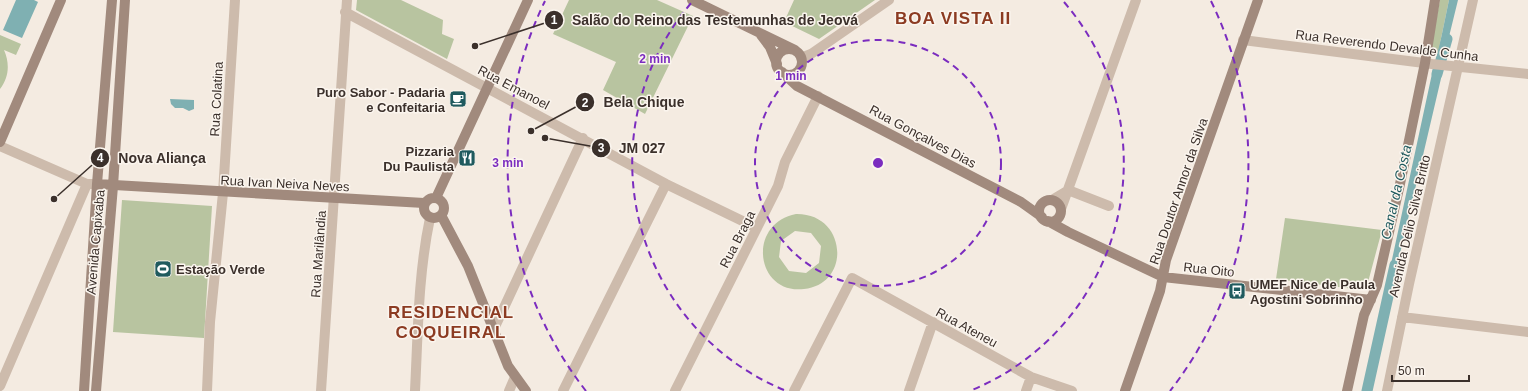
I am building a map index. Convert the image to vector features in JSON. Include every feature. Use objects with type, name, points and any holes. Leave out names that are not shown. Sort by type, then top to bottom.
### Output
[{"type":"street","points":[[0,142],[61,0]]},
{"type":"street","name":"Avenida Capixaba","points":[[84,391],[92,184],[112,0]]},
{"type":"street","name":"Avenida Capixaba","points":[[96,391],[113,186],[125,0]]},
{"type":"street","name":"Rua Colatina","points":[[207,391],[210,322],[223,193],[235,0]]},
{"type":"street","name":"Rua Marilândia","points":[[321,391],[347,0]]},
{"type":"street","points":[[436,198],[528,0]]},
{"type":"street","name":"Rua Gonçalves Dias","points":[[692,0],[757,31],[798,54]]},
{"type":"street","points":[[798,54],[802,62],[800,70],[792,75],[779,68],[778,57],[783,51],[788,49],[798,54],[811,54],[889,0]]},
{"type":"street","points":[[1109,206],[1067,191],[1048,201],[1040,209],[1045,219],[1056,220],[1061,212],[1067,191],[1136,0]]},
{"type":"street","name":"Rua Doutor Annor da Silva","points":[[1125,391],[1160,291],[1166,260],[1258,0]]},
{"type":"street","name":"Avenida Délio Silva Britto","points":[[1347,391],[1364,315],[1377,286],[1429,63],[1435,0]]},
{"type":"street","name":"Avenida Délio Silva Britto","points":[[1387,391],[1402,317],[1473,0]]},
{"type":"street","name":"Rua Emanoel","points":[[346,12],[583,138],[666,184],[756,228]]},
{"type":"street","name":"Rua Gonçalves Dias","points":[[757,31],[770,47],[779,68],[797,86],[1021,202],[1045,219],[1068,232],[1163,277]]},
{"type":"street","name":"Rua Reverendo Devalde Cunha","points":[[1243,40],[1448,66],[1528,74]]},
{"type":"street","name":"Rua Gonçalves Dias","points":[[800,70],[802,84],[815,95]]},
{"type":"street","name":"Rua Braga","points":[[675,391],[778,186],[785,162],[815,95]]},
{"type":"street","points":[[493,330],[583,138]]},
{"type":"street","points":[[0,146],[92,184],[0,386]]},
{"type":"street","name":"Rua Ivan Neiva Neves","points":[[92,184],[424,204]]},
{"type":"street","points":[[563,391],[666,184]]},
{"type":"street","points":[[429,198],[436,198],[443,204],[444,209],[441,215],[435,219],[430,218],[423,210],[424,204],[429,198]]},
{"type":"street","points":[[1048,201],[1056,202],[1061,212],[1064,226],[1068,232]]},
{"type":"street","name":"Rua Gonçalves Dias","points":[[1021,202],[1028,204],[1048,201]]},
{"type":"street","points":[[441,215],[468,266],[501,350],[515,377],[526,391]]},
{"type":"street","points":[[415,391],[420,275],[430,218]]},
{"type":"street","name":"Rua Oito","points":[[1163,277],[1371,300]]},
{"type":"street","name":"Rua Ateneu","points":[[794,391],[852,278],[1031,377],[1072,391]]},
{"type":"street","points":[[1402,317],[1528,332]]},
{"type":"street","points":[[909,391],[933,322]]},
{"type":"street","points":[[509,391],[515,377]]},
{"type":"street","points":[[1026,391],[1031,377]]},
{"type":"green space","points":[[357,0],[401,0],[443,20],[442,34],[454,39],[447,59],[356,10]]},
{"type":"green space","points":[[569,0],[657,0],[693,16],[645,114],[603,90],[616,62],[553,34]]},
{"type":"green space","points":[[794,0],[875,0],[819,39],[784,22]]},
{"type":"green space","points":[[1440,0],[1449,0],[1438,53],[1430,53]]},
{"type":"green space","points":[[0,35],[21,44],[16,55],[4,50],[8,70],[0,89]]},
{"type":"green space","name":"Estação Verde","points":[[122,200],[212,206],[204,338],[113,332]]},
{"type":"green space","points":[[796,214],[813,217],[826,225],[834,236],[837,249],[836,263],[830,275],[820,284],[804,289],[788,288],[775,281],[767,271],[763,258],[764,244],[769,231],[780,220]],"holes":[[[795,231],[811,233],[821,246],[819,263],[806,273],[789,271],[779,257],[781,241]]]},
{"type":"green space","points":[[1285,218],[1382,230],[1367,286],[1362,290],[1276,279]]},
{"type":"water","points":[[16,0],[34,0],[38,2],[22,38],[3,30]]},
{"type":"water","points":[[1449,0],[1458,0],[1445,53],[1438,53]]},
{"type":"water","points":[[1433,69],[1443,70],[1394,279],[1388,278]]},
{"type":"water","points":[[170,99],[194,100],[194,109],[189,111],[183,108],[175,108],[171,104]]},
{"type":"waterway","name":"Canal da Costa","points":[[1437,74],[1447,39]]},
{"type":"waterway","name":"Canal da Costa","points":[[1367,391],[1395,265]]},
{"type":"place","name":"Salão do Reino das Testemunhas de Jeová","points":[[475,46]]},
{"type":"place","name":"Puro Sabor - Padaria e Confeitaria","points":[[458,99]]},
{"type":"place","name":"Bela Chique","points":[[531,131]]},
{"type":"place","name":"JM 027","points":[[545,138]]},
{"type":"place","name":"Pizzaria Du Paulista","points":[[467,158]]},
{"type":"place","name":"Nova Aliança","points":[[54,199]]},
{"type":"place","name":"Estação Verde","points":[[163,269]]},
{"type":"place","name":"UMEF Nice de Paula Agostini Sobrinho","points":[[1237,291]]},
{"type":"district","name":"BOA VISTA II","points":[[953,18]]},
{"type":"district","name":"RESIDENCIAL COQUEIRAL","points":[[451,322]]}]
